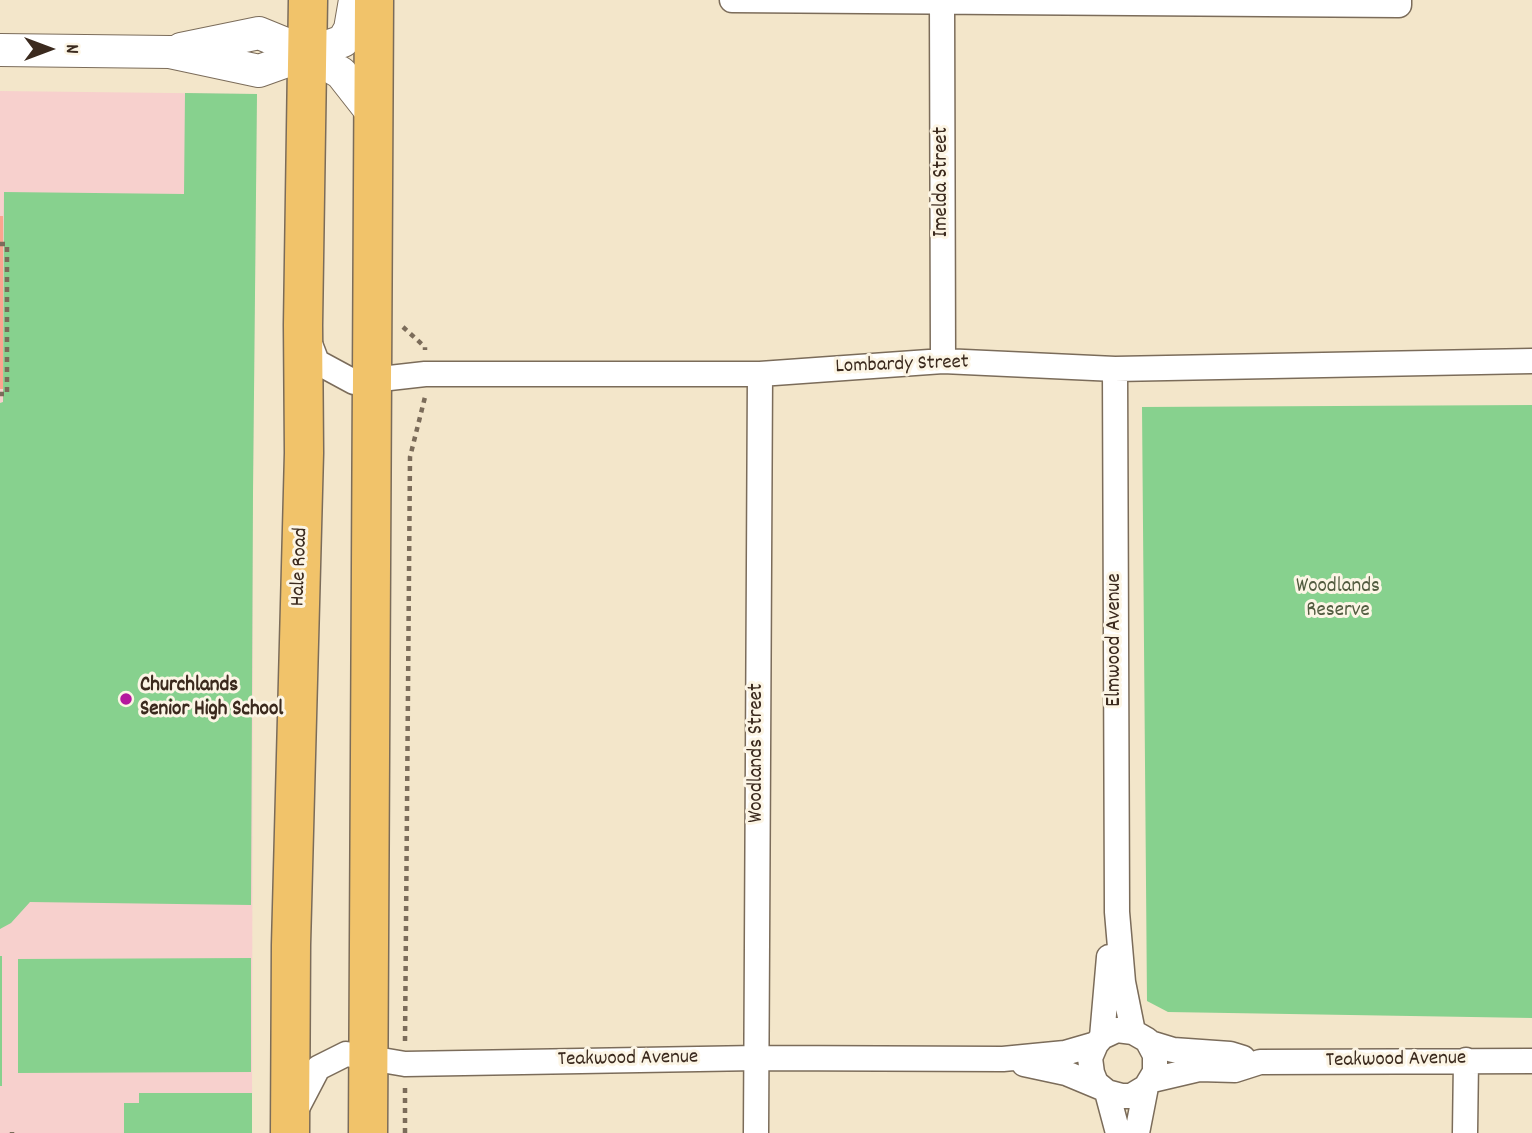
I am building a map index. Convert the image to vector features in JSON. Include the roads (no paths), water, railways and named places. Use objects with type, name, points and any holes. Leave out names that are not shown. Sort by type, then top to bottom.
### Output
[{"type":"main road","name":"Hale Road","points":[[290,1128],[291,945],[304,453],[303,325],[308,0]]},
{"type":"main road","points":[[368,1133],[374,0]]},
{"type":"street","points":[[308,53],[343,41],[350,29],[355,0]]},
{"type":"street","points":[[732,1],[1399,3]]},
{"type":"street","name":"Imelda Street","points":[[942,2],[943,361]]},
{"type":"street","points":[[0,50],[170,52],[259,33],[308,53],[341,73],[374,115]]},
{"type":"street","name":"Lombardy Street","points":[[303,325],[317,362],[354,382],[425,374],[760,374],[943,361],[1115,369],[1532,360]]},
{"type":"street","name":"Elmwood Avenue","points":[[1115,369],[1117,912],[1123,982],[1142,1037],[1156,1055],[1156,1064],[1137,1133]]},
{"type":"street","name":"Woodlands Street","points":[[756,1133],[760,374]]},
{"type":"street","name":"Elmwood Avenue","points":[[1117,912],[1110,939],[1099,1041],[1090,1058],[1092,1073],[1104,1090],[1118,1133]]},
{"type":"street","points":[[1099,1041],[1117,1030],[1142,1037]]},
{"type":"street","name":"Teakwood Avenue","points":[[1142,1037],[1173,1050],[1230,1054],[1260,1062],[1532,1061]]},
{"type":"street","name":"Teakwood Avenue","points":[[290,1128],[318,1068],[346,1054],[405,1064],[757,1058],[1003,1059],[1065,1052],[1099,1041]]},
{"type":"street","name":"Teakwood Avenue","points":[[1003,1059],[1066,1073],[1104,1090]]},
{"type":"street","points":[[1465,1060],[1465,1133]]},
{"type":"street","name":"Teakwood Avenue","points":[[1149,1084],[1199,1069],[1235,1070],[1260,1062]]},
{"type":"street","points":[[1104,1090],[1131,1096],[1149,1084]]},
{"type":"place","name":"Churchlands Senior High School","points":[[126,699]]},
{"type":"park label","name":"Woodlands Reserve","points":[[1338,600]]}]
